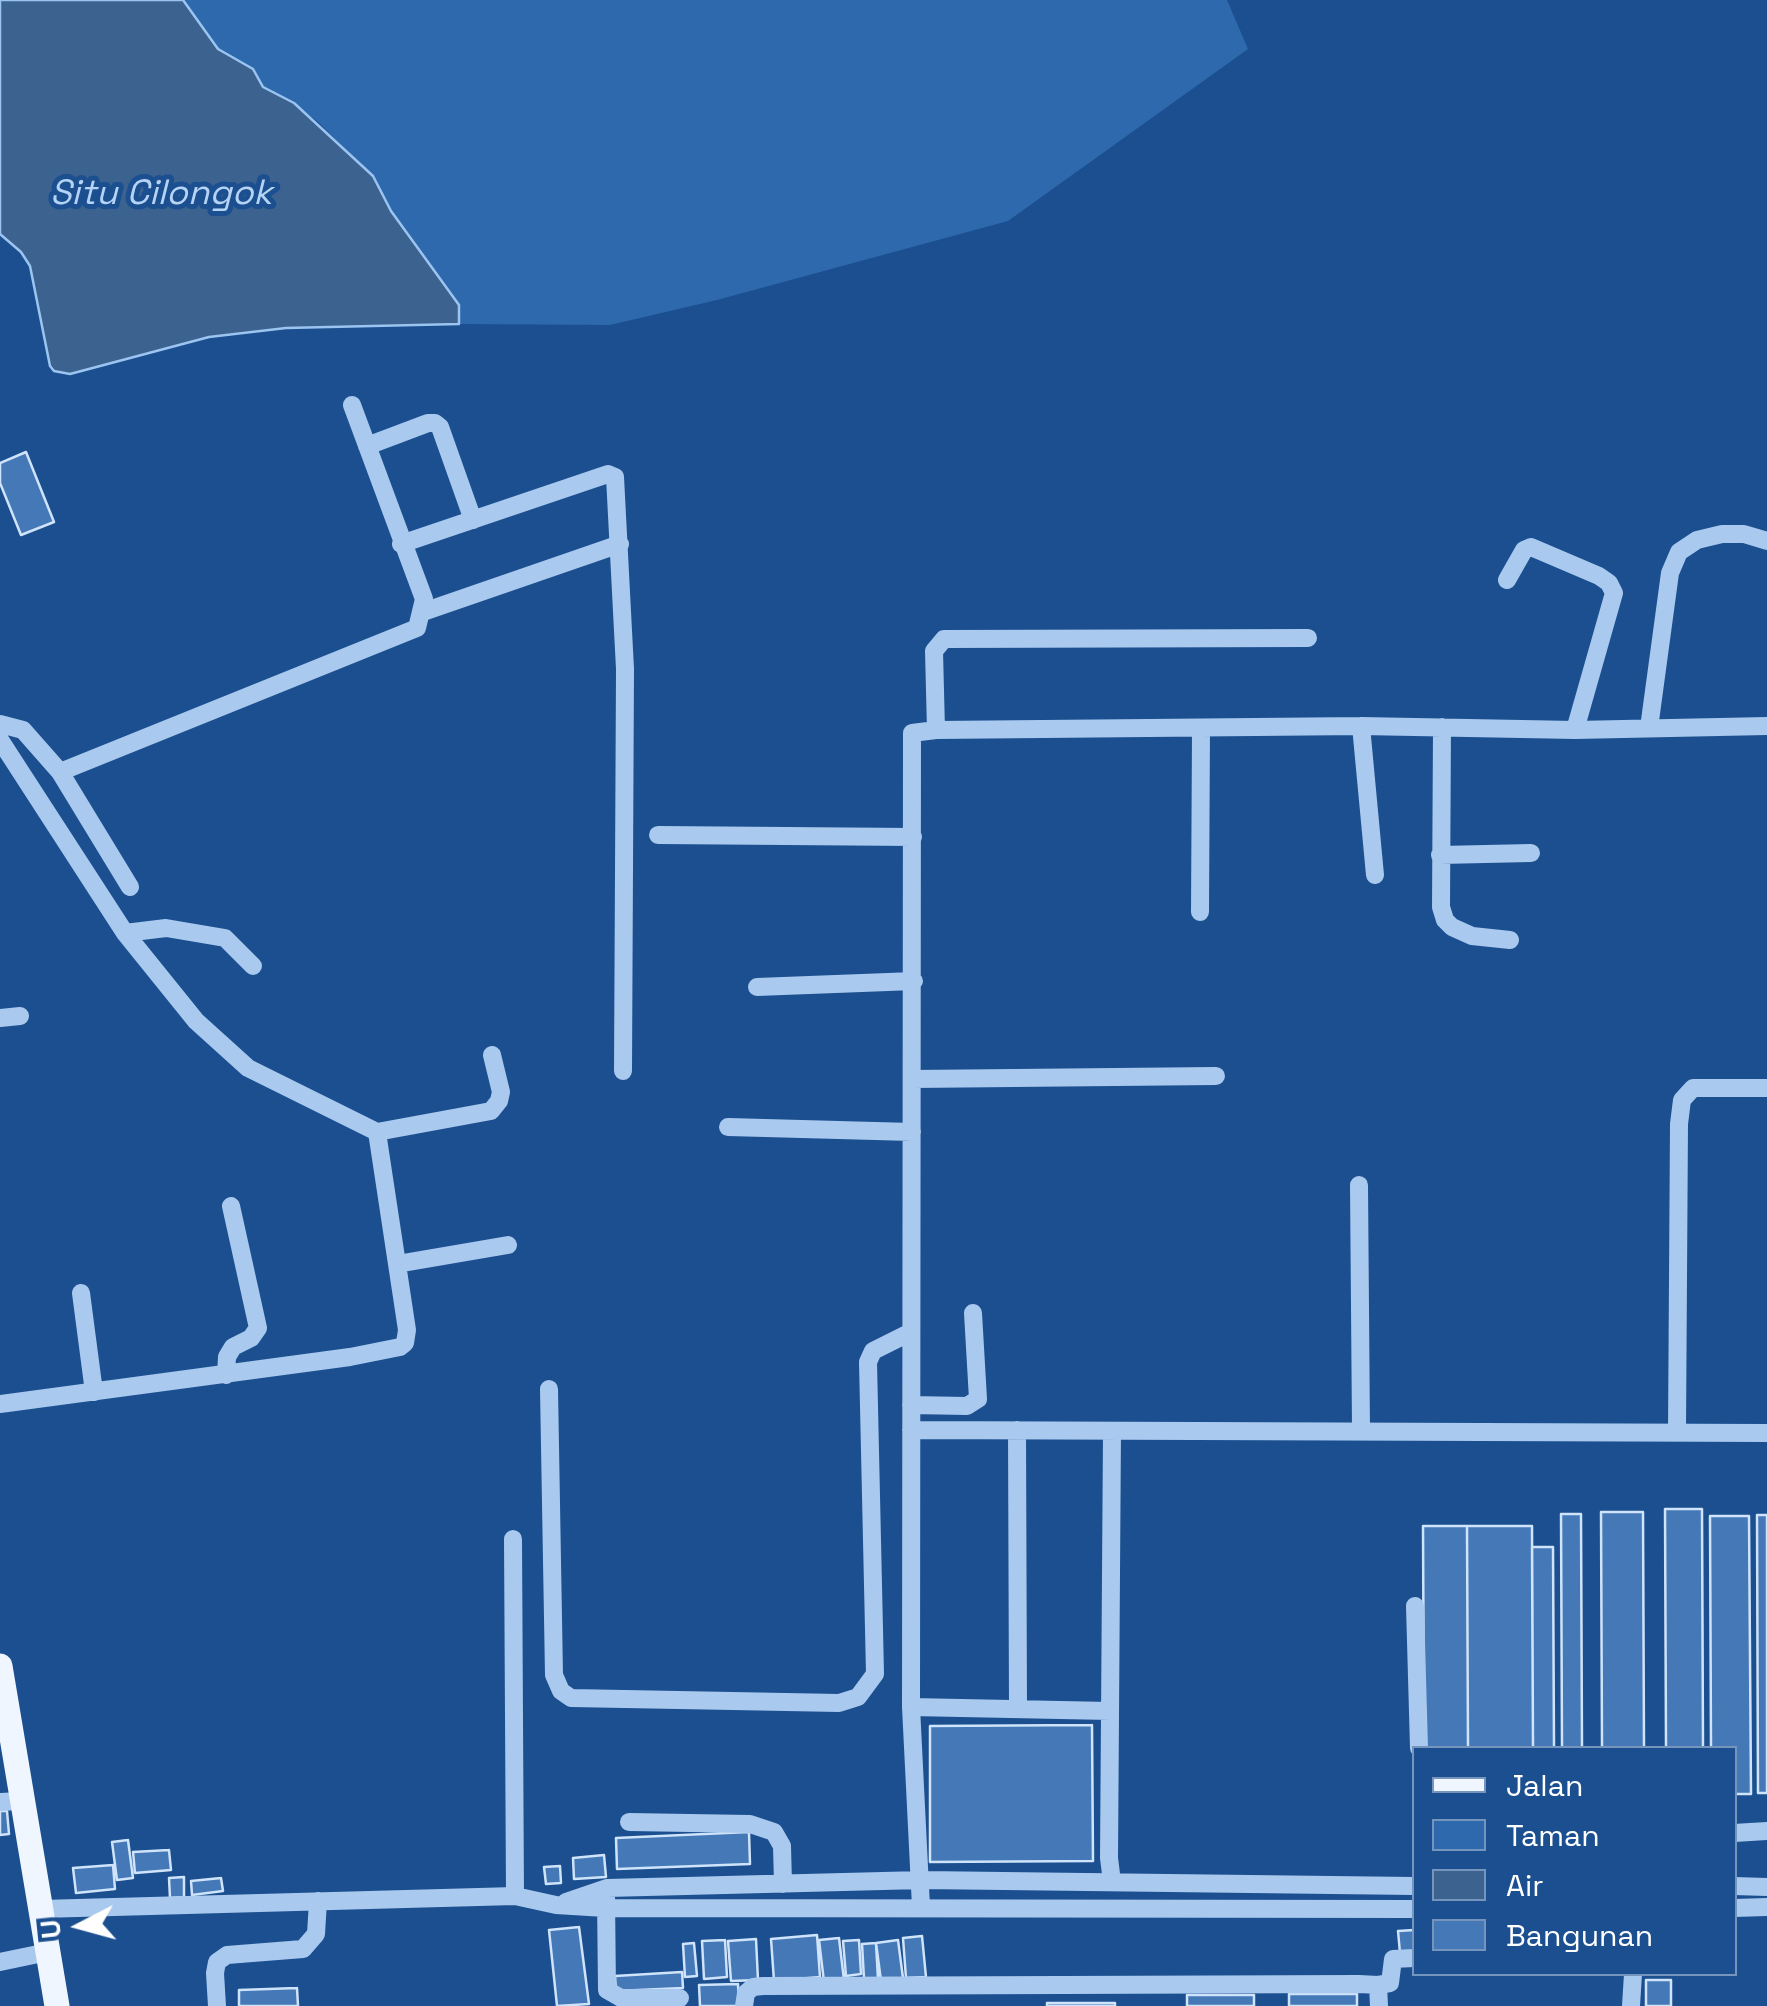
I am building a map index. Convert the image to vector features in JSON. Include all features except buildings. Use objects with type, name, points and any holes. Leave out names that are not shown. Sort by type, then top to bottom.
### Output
[{"type":"main road","points":[[0,1666],[10,1801],[41,1909],[57,2006]]},
{"type":"street","points":[[60,772],[416,628],[424,599],[352,405]]},
{"type":"street","points":[[367,446],[435,423],[440,426],[473,520]]},
{"type":"street","points":[[401,544],[612,474],[617,482],[625,669],[623,1071]]},
{"type":"street","points":[[1649,728],[1670,573],[1679,552],[1697,540],[1722,534],[1744,534],[1767,541]]},
{"type":"street","points":[[422,612],[620,544]]},
{"type":"street","points":[[1507,580],[1524,550],[1531,547],[1610,583],[1614,593],[1574,730]]},
{"type":"street","points":[[936,730],[934,651],[944,639],[1308,638]]},
{"type":"street","points":[[0,724],[23,730],[60,772],[130,887]]},
{"type":"street","points":[[1362,726],[1375,875]]},
{"type":"street","points":[[921,1907],[911,1707],[911,737],[916,731],[936,730],[1442,726],[1574,730],[1767,726]]},
{"type":"street","points":[[1442,726],[1440,854],[1441,907],[1445,920],[1472,936],[1510,940]]},
{"type":"street","points":[[1200,912],[1201,729]]},
{"type":"street","points":[[0,740],[125,932],[196,1021],[248,1068],[377,1132],[491,1111],[500,1101],[492,1055]]},
{"type":"street","points":[[658,835],[913,837]]},
{"type":"street","points":[[1440,854],[1531,853]]},
{"type":"street","points":[[125,932],[166,928],[225,938],[254,966]]},
{"type":"street","points":[[757,987],[914,982]]},
{"type":"street","points":[[0,1018],[20,1016]]},
{"type":"street","points":[[913,1079],[1216,1076]]},
{"type":"street","points":[[1677,1432],[1682,1100],[1693,1088],[1767,1088]]},
{"type":"street","points":[[728,1127],[912,1132]]},
{"type":"street","points":[[0,1404],[226,1375],[400,1347],[407,1330],[377,1132]]},
{"type":"street","points":[[1359,1185],[1361,1432]]},
{"type":"street","points":[[226,1375],[226,1357],[258,1328],[231,1206]]},
{"type":"street","points":[[397,1264],[508,1246]]},
{"type":"street","points":[[81,1293],[94,1392]]},
{"type":"street","points":[[911,1405],[967,1406],[978,1400],[973,1314]]},
{"type":"street","points":[[549,1389],[554,1675],[560,1691],[571,1698],[839,1703],[858,1697],[875,1674],[868,1362],[873,1351],[911,1332]]},
{"type":"street","points":[[911,1430],[1767,1433]]},
{"type":"street","points":[[1016,1430],[1018,1710]]},
{"type":"street","points":[[1112,1431],[1112,1882]]},
{"type":"street","points":[[513,1539],[515,1896]]},
{"type":"street","points":[[1415,1606],[1419,1746]]},
{"type":"street","points":[[875,1674],[911,1676]]},
{"type":"street","points":[[911,1707],[1110,1711]]},
{"type":"street","points":[[629,1822],[750,1824],[774,1832],[782,1846],[784,1884]]},
{"type":"street","points":[[1737,1834],[1767,1831]]},
{"type":"street","points":[[556,1905],[607,1888],[922,1880],[1412,1886]]},
{"type":"street","points":[[1258,1908],[1260,1884]]},
{"type":"street","points":[[1737,1886],[1767,1887]]},
{"type":"street","points":[[607,1888],[606,1983],[610,1994],[621,1998],[680,1998]]},
{"type":"street","points":[[41,1909],[515,1896],[556,1905],[605,1908],[1412,1909]]},
{"type":"street","points":[[217,2006],[218,1962],[241,1952],[304,1949],[316,1934],[318,1902]]},
{"type":"street","points":[[1737,1908],[1767,1908]]},
{"type":"street","points":[[0,1962],[48,1952]]},
{"type":"street","points":[[744,2006],[746,1993],[753,1987],[912,1985],[1151,1996],[1378,1985],[1390,1983],[1393,1959],[1412,1958]]},
{"type":"street","points":[[1631,2006],[1633,1976]]},
{"type":"street","points":[[912,1985],[912,2006]]},
{"type":"street","points":[[1378,1985],[1379,2006]]},
{"type":"green space","points":[[183,0],[1227,0],[1248,49],[1008,221],[610,325],[459,324],[459,305],[391,211],[373,176],[318,122],[294,103],[263,87],[242,62],[218,49]]},
{"type":"water","name":"Situ Cilongok","points":[[0,0],[183,0],[218,49],[253,69],[263,87],[294,103],[373,176],[391,211],[459,305],[459,324],[286,328],[209,337],[70,374],[54,371],[30,266],[21,252],[0,234]]}]
